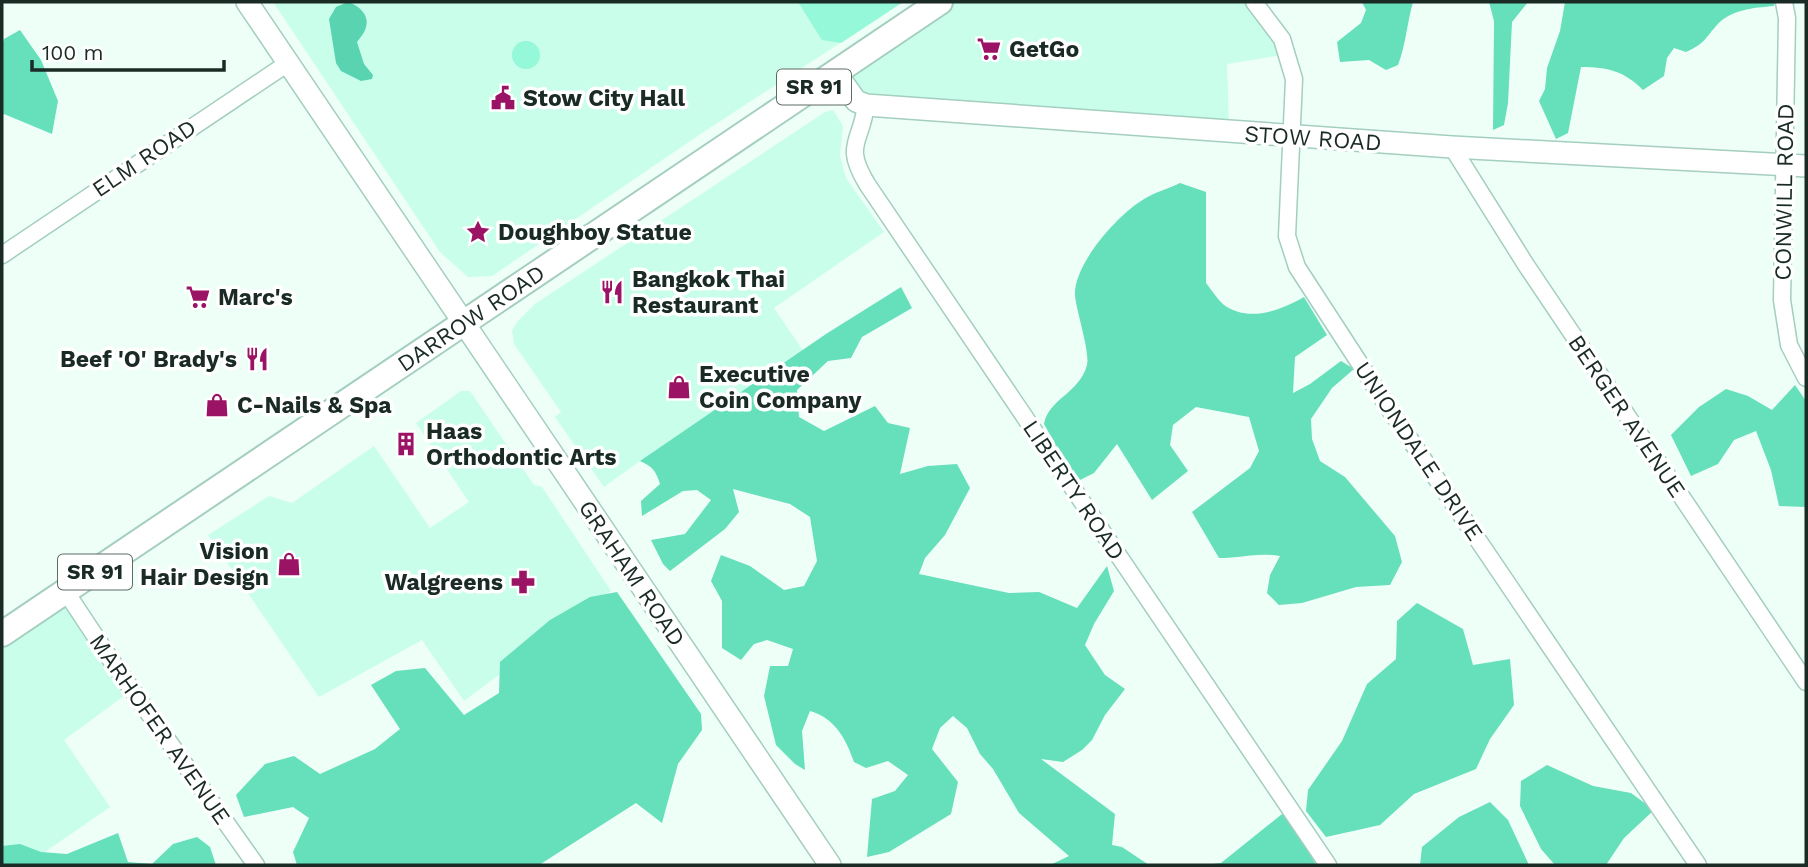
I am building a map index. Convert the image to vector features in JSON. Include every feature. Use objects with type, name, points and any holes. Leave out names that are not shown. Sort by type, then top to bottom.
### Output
[{"type":"main road","name":"GRAHAM ROAD","points":[[247,2],[830,865]]},
{"type":"main road","name":"DARROW ROAD","points":[[2,635],[940,2]]},
{"type":"main road","points":[[836,73],[856,101],[866,105]]},
{"type":"main road","name":"STOW ROAD","points":[[866,105],[1451,147],[1796,166]]},
{"type":"street","name":"UNIONDALE DRIVE","points":[[1254,2],[1282,39],[1290,66],[1294,90],[1289,135],[1287,236],[1303,277],[1698,865]]},
{"type":"street","name":"CONWILL ROAD","points":[[1784,2],[1796,166],[1782,300],[1789,345],[1806,378]]},
{"type":"street","name":"ELM ROAD","points":[[2,255],[288,63]]},
{"type":"street","name":"LIBERTY ROAD","points":[[866,105],[854,153],[858,168],[867,184],[1328,865]]},
{"type":"street","name":"BERGER AVENUE","points":[[1451,147],[1526,265],[1806,682]]},
{"type":"street","name":"MARHOFER AVENUE","points":[[66,592],[256,865]]},
{"type":"shaded area","points":[[273,2],[903,2],[699,135],[492,276],[468,277],[440,252]]},
{"type":"shaded area","points":[[348,2],[356,5],[366,18],[365,29],[357,42],[364,64],[373,75],[372,79],[361,81],[341,71],[336,63],[329,19],[336,7]]},
{"type":"shaded area","points":[[798,2],[903,2],[841,43],[822,40]]},
{"type":"shaded area","points":[[947,2],[1251,2],[1282,55],[1227,64],[1229,128],[864,102],[842,73]]},
{"type":"shaded area","points":[[1362,2],[1413,2],[1398,65],[1386,70],[1369,60],[1340,62],[1337,42],[1361,23],[1366,10]]},
{"type":"shaded area","points":[[1489,2],[1528,2],[1512,22],[1508,103],[1504,125],[1493,130],[1494,21]]},
{"type":"shaded area","points":[[1565,2],[1775,2],[1774,6],[1743,10],[1728,16],[1700,44],[1686,52],[1674,48],[1667,58],[1664,76],[1643,90],[1615,71],[1581,67],[1568,133],[1556,139],[1539,101],[1545,89],[1547,68],[1560,31]]},
{"type":"shaded area","points":[[20,30],[41,60],[58,101],[52,134],[4,114],[2,116],[2,45],[4,39]]},
{"type":"shaded area","points":[[526,41],[536,45],[540,55],[536,65],[526,69],[516,65],[512,55],[516,45]]},
{"type":"shaded area","points":[[833,110],[843,126],[840,156],[846,178],[884,232],[774,308],[806,355],[759,381],[604,487],[555,417],[561,412],[514,344],[512,331],[517,322],[535,304],[825,112]]},
{"type":"shaded area","points":[[1180,183],[1206,192],[1206,283],[1221,303],[1234,310],[1254,314],[1275,310],[1304,297],[1327,335],[1295,357],[1293,393],[1341,361],[1354,369],[1332,388],[1311,419],[1312,439],[1320,461],[1345,477],[1395,536],[1402,562],[1390,585],[1356,587],[1302,603],[1279,605],[1267,593],[1270,575],[1280,556],[1219,558],[1192,512],[1250,468],[1259,451],[1249,417],[1196,407],[1173,425],[1170,445],[1188,471],[1152,500],[1117,444],[1094,473],[1074,483],[1044,424],[1052,408],[1078,383],[1087,365],[1087,351],[1075,296],[1076,284],[1088,257],[1120,218],[1145,198]]},
{"type":"shaded area","points":[[901,287],[912,308],[862,337],[851,358],[828,361],[797,390],[799,417],[824,431],[875,406],[888,423],[910,428],[900,474],[928,466],[957,464],[970,488],[945,535],[925,558],[919,574],[1009,593],[1039,592],[1077,608],[1107,566],[1114,591],[1085,645],[1105,675],[1125,689],[1105,715],[1092,740],[1082,750],[1063,762],[1041,759],[1115,814],[1112,845],[1122,847],[1149,865],[1050,865],[1069,856],[1019,813],[993,769],[980,754],[967,728],[953,716],[940,728],[932,749],[958,782],[951,814],[889,852],[867,857],[872,799],[895,791],[908,775],[888,761],[866,768],[854,762],[833,724],[810,711],[802,731],[805,770],[795,764],[776,745],[764,696],[770,666],[788,666],[793,649],[767,640],[754,644],[741,660],[722,648],[722,601],[711,581],[721,555],[750,566],[784,590],[804,586],[817,561],[810,517],[790,504],[733,489],[739,512],[725,529],[670,571],[663,564],[651,540],[685,534],[711,500],[697,490],[683,491],[642,516],[641,501],[660,484],[653,470],[640,461],[826,334]]},
{"type":"shaded area","points":[[1795,385],[1806,401],[1806,507],[1779,506],[1771,470],[1756,431],[1734,440],[1718,464],[1691,476],[1671,435],[1699,407],[1726,389],[1748,396],[1772,410]]},
{"type":"shaded area","points":[[461,391],[470,391],[534,485],[542,487],[611,591],[464,701],[422,640],[319,697],[208,535],[269,496],[292,503],[374,446],[430,528],[469,502],[416,423]]},
{"type":"shaded area","points":[[64,586],[132,690],[64,740],[110,807],[26,865],[2,865],[2,633]]},
{"type":"shaded area","points":[[617,592],[701,714],[702,730],[678,764],[662,823],[636,803],[539,865],[297,865],[293,852],[309,818],[293,807],[244,817],[236,795],[265,764],[294,756],[320,774],[375,749],[400,729],[371,685],[396,671],[425,668],[464,715],[499,693],[500,662],[550,620],[590,597]]},
{"type":"shaded area","points":[[1417,603],[1463,629],[1473,665],[1510,659],[1514,705],[1490,739],[1476,769],[1414,794],[1380,825],[1326,837],[1306,811],[1308,790],[1342,741],[1367,684],[1396,659],[1397,621]]},
{"type":"shaded area","points":[[1547,765],[1593,786],[1631,793],[1654,810],[1624,838],[1606,865],[1555,865],[1541,849],[1520,806],[1521,781]]},
{"type":"shaded area","points":[[1490,802],[1508,820],[1529,865],[1420,865],[1422,847],[1459,817]]},
{"type":"shaded area","points":[[1282,814],[1296,828],[1316,865],[1203,865],[1221,863]]},
{"type":"shaded area","points":[[118,833],[128,862],[152,864],[173,844],[197,837],[210,847],[216,865],[2,865],[2,846],[20,844],[41,852],[67,854]]},
{"type":"place","name":"GetGo","points":[[989,49]]},
{"type":"place","name":"Stow City Hall","points":[[503,98]]},
{"type":"place","name":"Doughboy Statue","points":[[478,232]]},
{"type":"place","name":"Bangkok Thai Restaurant","points":[[612,292]]},
{"type":"place","name":"Marc's","points":[[198,297]]},
{"type":"place","name":"Beef 'O' Brady's","points":[[257,359]]},
{"type":"place","name":"Executive Coin Company","points":[[679,387]]},
{"type":"place","name":"C-Nails & Spa","points":[[217,405]]},
{"type":"place","name":"Haas Orthodontic Arts","points":[[406,444]]},
{"type":"place","name":"Vision Hair Design","points":[[289,564]]},
{"type":"place","name":"Walgreens","points":[[523,582]]}]
